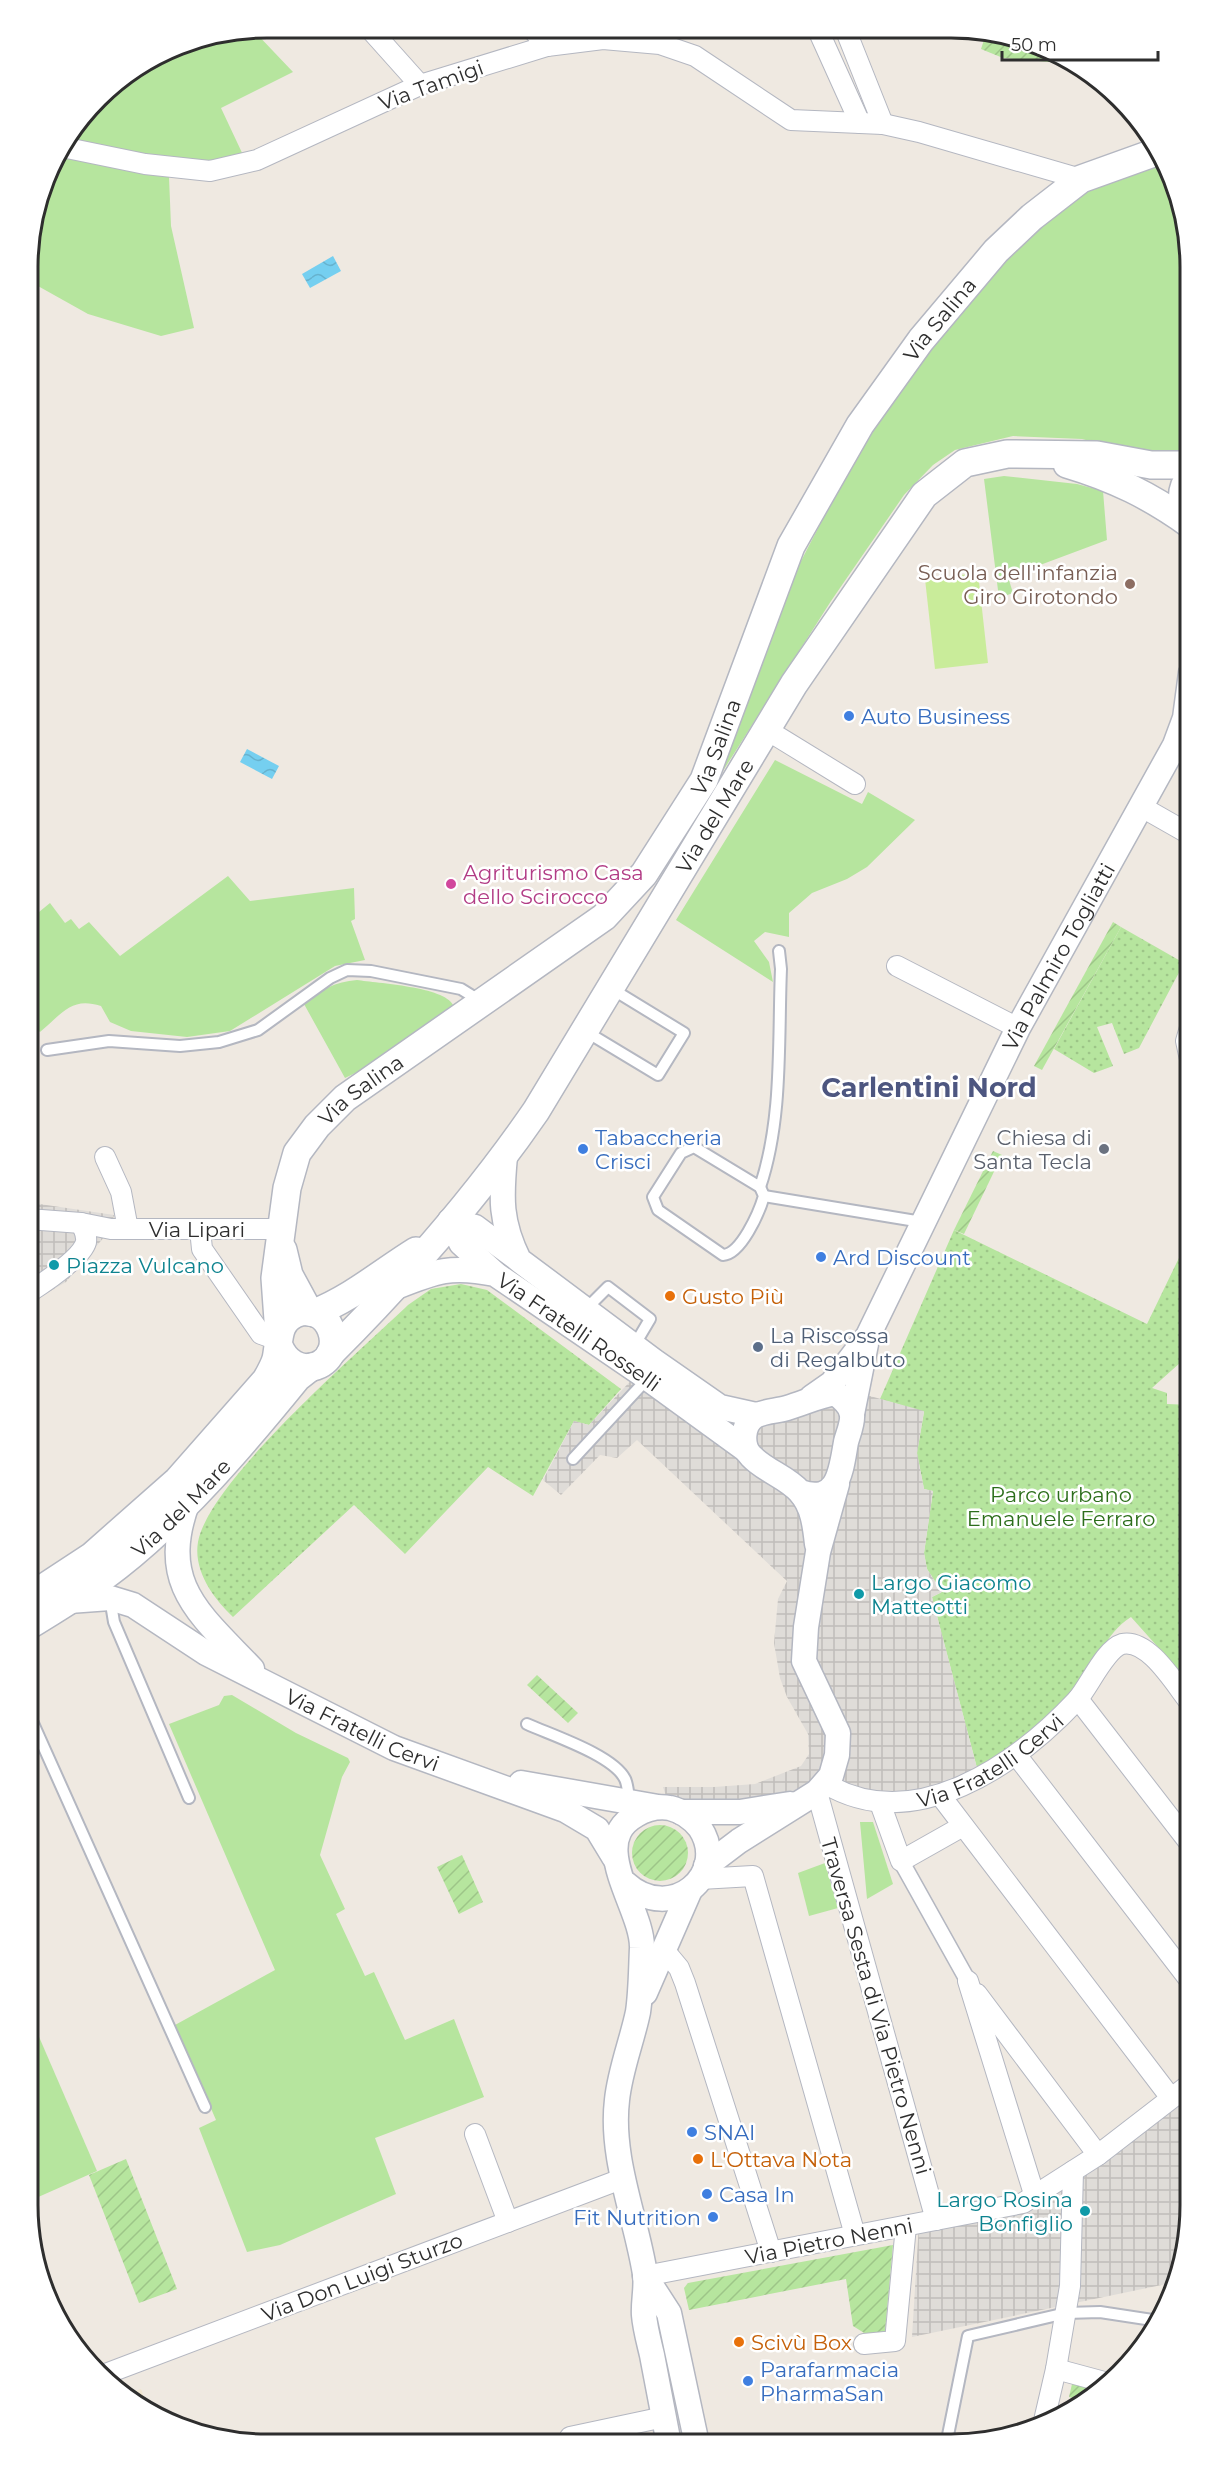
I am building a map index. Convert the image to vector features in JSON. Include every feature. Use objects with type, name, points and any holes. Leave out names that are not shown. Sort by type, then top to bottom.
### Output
[{"type":"main road","name":"Via Salina","points":[[282,1236],[287,1188],[297,1153],[316,1126],[345,1098],[604,917],[644,874],[704,780],[791,546],[860,425],[921,340],[996,251],[1032,217],[1081,179],[1151,154]]},
{"type":"main road","name":"Via del Mare","points":[[38,1620],[121,1564],[189,1499],[297,1378],[321,1360],[396,1287],[506,1156],[585,1031],[801,675],[924,495],[965,463],[1006,454],[1097,455],[1151,465],[1180,465]]},
{"type":"main road","points":[[1037,454],[1115,479],[1180,519]]},
{"type":"main road","points":[[279,1340],[282,1326],[293,1315],[312,1312],[362,1288],[442,1230]]},
{"type":"main road","points":[[282,1236],[289,1275],[312,1312],[330,1325],[334,1344],[321,1360],[295,1365],[287,1360],[279,1340],[275,1278],[282,1236]]},
{"type":"main road","name":"Via del Mare","points":[[38,1591],[92,1556],[178,1480],[266,1380],[279,1340]]},
{"type":"street","points":[[378,38],[420,85]]},
{"type":"street","points":[[539,38],[546,46]]},
{"type":"street","name":"Via Tamigi","points":[[70,149],[145,164],[210,171],[257,160],[420,85],[546,46],[628,38]]},
{"type":"street","name":"Via Tamigi","points":[[656,38],[704,61],[791,120],[860,123]]},
{"type":"street","points":[[822,38],[860,123],[883,124],[919,132],[1081,179]]},
{"type":"street","points":[[849,38],[883,124]]},
{"type":"street","points":[[767,730],[855,784]]},
{"type":"street","name":"Via Palmiro Togliatti","points":[[868,1336],[921,1222],[1018,1028],[1174,746],[1180,731]]},
{"type":"street","points":[[1140,806],[1180,829]]},
{"type":"street","points":[[897,966],[1018,1028]]},
{"type":"street","name":"Via Fratelli Rosselli","points":[[506,1156],[502,1188],[504,1219],[507,1235],[519,1260],[633,1346],[720,1407],[756,1415]]},
{"type":"street","points":[[38,1286],[54,1276],[85,1244],[119,1229],[121,1192],[105,1157]]},
{"type":"street","name":"Via Lipari","points":[[38,1220],[119,1229],[200,1229],[282,1236]]},
{"type":"street","points":[[81,1223],[86,1234],[85,1244]]},
{"type":"street","points":[[442,1230],[475,1227],[519,1260]]},
{"type":"street","points":[[200,1229],[202,1250],[261,1334],[279,1340]]},
{"type":"street","points":[[442,1230],[462,1243],[495,1274]]},
{"type":"street","name":"Via Fratelli Rosselli","points":[[396,1287],[447,1269],[469,1269],[495,1274],[648,1378],[745,1449]]},
{"type":"street","points":[[837,1484],[824,1494],[813,1497],[800,1492],[752,1458],[745,1449],[747,1424],[756,1415],[788,1408],[812,1397],[832,1383],[868,1336]]},
{"type":"street","points":[[465,1775],[565,1810],[597,1828],[614,1857],[617,1871],[625,1883],[636,1893],[649,1899],[678,1897],[698,1878],[814,1793],[837,1755],[838,1732],[804,1661],[806,1628],[818,1552],[837,1484],[868,1336]]},
{"type":"street","points":[[812,1397],[835,1393],[845,1400],[852,1414]]},
{"type":"street","points":[[800,1492],[813,1516],[818,1552]]},
{"type":"street","points":[[189,1499],[180,1523],[175,1548],[177,1570],[186,1592],[211,1625],[262,1680]]},
{"type":"street","points":[[69,1600],[110,1598]]},
{"type":"street","name":"Via Fratelli Cervi","points":[[110,1598],[133,1605],[206,1653],[394,1748],[465,1775]]},
{"type":"street","name":"Via Fratelli Cervi","points":[[814,1793],[846,1796],[880,1803],[940,1795],[970,1783],[1017,1756],[1078,1699],[1112,1650],[1123,1644],[1137,1645],[1151,1653],[1180,1690]]},
{"type":"street","points":[[1078,1699],[1180,1831]]},
{"type":"street","points":[[1017,1756],[1180,1968]]},
{"type":"street","points":[[465,1775],[670,1810],[740,1812],[814,1793]]},
{"type":"street","name":"Traversa Sesta di Via Pietro Nenni","points":[[814,1793],[936,2220]]},
{"type":"street","points":[[940,1795],[1171,2097]]},
{"type":"street","points":[[880,1803],[901,1861],[968,1981],[1098,2155]]},
{"type":"street","points":[[614,1857],[621,1829],[631,1818],[670,1810],[692,1819],[703,1834],[707,1853],[698,1878],[638,2009]]},
{"type":"street","points":[[901,1861],[963,1826]]},
{"type":"street","points":[[698,1878],[753,1876],[855,2235]]},
{"type":"street","points":[[625,1883],[642,1940],[638,2009],[617,2100],[618,2142],[645,2276],[644,2316],[667,2434]]},
{"type":"street","points":[[664,1950],[679,1968],[714,2066],[771,2252]]},
{"type":"street","points":[[968,1981],[1035,2197]]},
{"type":"street","name":"Via Pietro Nenni","points":[[645,2276],[1023,2203],[1098,2155],[1180,2091]]},
{"type":"street","points":[[475,2134],[508,2222]]},
{"type":"street","points":[[1046,2414],[1056,2369],[1070,2286],[1073,2171]]},
{"type":"street","name":"Via Don Luigi Sturzo","points":[[109,2373],[624,2178]]},
{"type":"street","points":[[864,2344],[895,2341],[906,2226]]},
{"type":"street","points":[[645,2276],[669,2313],[696,2434]]},
{"type":"street","points":[[1056,2369],[1099,2381]]},
{"type":"street","points":[[584,2434],[664,2417]]},
{"type":"lane","points":[[779,951],[781,969],[776,1101],[769,1161],[762,1192],[761,1209],[737,1249],[723,1255],[658,1210],[654,1204],[653,1197],[681,1153],[694,1147],[762,1192],[921,1222]]},
{"type":"lane","points":[[47,1050],[109,1041],[180,1046],[219,1042],[258,1030],[330,978],[347,970],[371,971],[461,989],[482,1002]]},
{"type":"lane","points":[[585,1031],[658,1075],[684,1033],[611,988]]},
{"type":"lane","points":[[585,1310],[608,1287],[650,1319],[633,1346]]},
{"type":"lane","points":[[573,1459],[648,1378]]},
{"type":"lane","points":[[110,1598],[114,1622],[189,1798]]},
{"type":"lane","points":[[527,1724],[597,1756],[615,1768],[624,1779],[630,1802]]},
{"type":"lane","points":[[38,1736],[205,2107]]},
{"type":"lane","points":[[948,2434],[968,2336],[1066,2313],[1100,2312],[1150,2320]]},
{"type":"shaded area","name":"Piazza Vulcano","points":[[38,1204],[114,1215],[111,1229],[66,1282],[38,1298]]},
{"type":"shaded area","name":"Largo Giacomo Matteotti","points":[[639,1372],[745,1448],[747,1424],[835,1393],[870,1396],[924,1411],[917,1453],[924,1489],[933,1491],[924,1553],[927,1569],[942,1592],[932,1597],[977,1768],[940,1795],[817,1792],[670,1808],[663,1787],[755,1784],[801,1766],[809,1754],[808,1734],[787,1697],[780,1678],[774,1643],[778,1599],[787,1581],[637,1440],[617,1458],[600,1455],[561,1495],[543,1480],[574,1421],[589,1425]]},
{"type":"shaded area","name":"Largo Rosina Bonfiglio","points":[[1180,2091],[1179,2236],[1166,2284],[912,2337],[919,2223],[1023,2203]]},
{"type":"shaded area","points":[[141,2389],[145,2400],[139,2396],[133,2392]]},
{"type":"green space","points":[[261,38],[293,72],[221,108],[244,157],[193,164],[75,141],[104,104],[152,68],[207,45],[236,39]]},
{"type":"green space","points":[[984,39],[1011,45],[1056,63],[1003,58],[981,49]]},
{"type":"green space","points":[[65,157],[169,177],[171,226],[194,328],[161,336],[88,314],[38,286],[39,236],[45,207]]},
{"type":"green space","points":[[1155,162],[1173,207],[1180,251],[1180,450],[1140,454],[1082,439],[1013,436],[955,450],[933,465],[904,495],[831,601],[721,774],[787,588],[842,482],[896,394],[942,333],[1014,248],[1074,199],[1104,180]]},
{"type":"green space","points":[[1004,476],[1077,484],[1103,491],[1107,540],[1008,577],[1013,593],[999,598],[984,479]]},
{"type":"green space","points":[[978,573],[988,663],[935,669],[925,579]]},
{"type":"green space","points":[[775,760],[862,804],[868,792],[915,820],[867,867],[847,879],[812,893],[789,913],[789,937],[765,932],[754,941],[769,962],[773,982],[676,920]]},
{"type":"green space","points":[[228,876],[250,901],[354,888],[355,919],[351,921],[365,960],[335,966],[230,1031],[187,1037],[131,1031],[110,1022],[101,1006],[82,1003],[68,1008],[40,1032],[38,1030],[38,913],[50,903],[65,923],[71,919],[79,929],[89,922],[120,956]]},
{"type":"green space","points":[[1113,922],[1121,927],[1042,1070],[1034,1066]]},
{"type":"green space","points":[[1121,927],[1180,961],[1180,971],[1139,1048],[1124,1054],[1112,1023],[1097,1027],[1113,1066],[1094,1073],[1054,1049]]},
{"type":"green space","points":[[357,980],[424,990],[447,999],[453,1005],[450,1010],[388,1057],[345,1078],[304,1004],[329,987]]},
{"type":"green space","points":[[993,1151],[1002,1155],[964,1234],[954,1230]]},
{"type":"green space","name":"Parco urbano Emanuele Ferraro","points":[[954,1230],[1147,1324],[1180,1256],[1180,1363],[1152,1388],[1167,1393],[1167,1404],[1180,1405],[1180,1672],[1131,1617],[1114,1632],[1075,1691],[1043,1723],[1001,1755],[977,1768],[932,1597],[942,1592],[927,1569],[924,1553],[933,1491],[924,1489],[917,1453],[924,1412],[880,1399]]},
{"type":"green space","points":[[461,1284],[487,1290],[621,1389],[589,1425],[574,1421],[533,1496],[488,1467],[405,1554],[354,1505],[233,1617],[212,1593],[199,1563],[198,1542],[208,1516],[256,1453],[289,1418],[408,1305],[431,1289]]},
{"type":"green space","points":[[537,1675],[578,1713],[568,1723],[527,1685]]},
{"type":"green space","points":[[232,1695],[296,1733],[348,1758],[350,1762],[342,1777],[320,1855],[345,1909],[336,1914],[365,1976],[374,1972],[405,2040],[454,2019],[484,2097],[375,2138],[396,2194],[280,2245],[247,2252],[199,2128],[216,2120],[175,2025],[275,1970],[169,1724],[219,1705],[224,1696]]},
{"type":"green space","points":[[860,1822],[873,1822],[893,1884],[867,1899]]},
{"type":"green space","points":[[654,1825],[666,1825],[676,1829],[684,1837],[688,1853],[684,1869],[676,1877],[666,1881],[654,1881],[644,1877],[636,1869],[632,1859],[632,1847],[636,1837],[644,1829]]},
{"type":"green space","points":[[462,1855],[483,1902],[459,1914],[437,1867]]},
{"type":"green space","points":[[825,1863],[838,1908],[809,1916],[798,1873]]},
{"type":"green space","points":[[38,2034],[97,2171],[38,2197]]},
{"type":"green space","points":[[126,2159],[177,2289],[139,2303],[89,2175]]},
{"type":"green space","points":[[893,2245],[885,2332],[869,2336],[853,2326],[846,2279],[689,2310],[684,2288],[688,2283]]},
{"type":"green space","points":[[1072,2384],[1089,2388],[1075,2399],[1069,2397]]},
{"type":"water","points":[[333,256],[341,271],[310,288],[302,274]]},
{"type":"water","points":[[247,749],[279,766],[272,779],[240,762]]},
{"type":"place","name":"Scuola dell'infanzia Giro Girotondo","points":[[1130,584]]},
{"type":"place","name":"Auto Business","points":[[849,716]]},
{"type":"place","name":"Agriturismo Casa dello Scirocco","points":[[451,884]]},
{"type":"place","name":"Tabaccheria Crisci","points":[[583,1149]]},
{"type":"place","name":"Chiesa di Santa Tecla","points":[[1104,1149]]},
{"type":"place","name":"Ard Discount","points":[[821,1257]]},
{"type":"place","name":"Piazza Vulcano","points":[[54,1265]]},
{"type":"place","name":"Gusto Più","points":[[670,1296]]},
{"type":"place","name":"La Riscossa di Regalbuto","points":[[758,1347]]},
{"type":"place","name":"Largo Giacomo Matteotti","points":[[859,1594]]},
{"type":"place","name":"SNAI","points":[[692,2132]]},
{"type":"place","name":"L'Ottava Nota","points":[[698,2159]]},
{"type":"place","name":"Casa In","points":[[707,2194]]},
{"type":"place","name":"Largo Rosina Bonfiglio","points":[[1085,2211]]},
{"type":"place","name":"Fit Nutrition","points":[[713,2217]]},
{"type":"place","name":"Scivù Box","points":[[739,2342]]},
{"type":"place","name":"Parafarmacia PharmaSan","points":[[748,2381]]},
{"type":"district","name":"Carlentini Nord","points":[[929,1087]]}]
